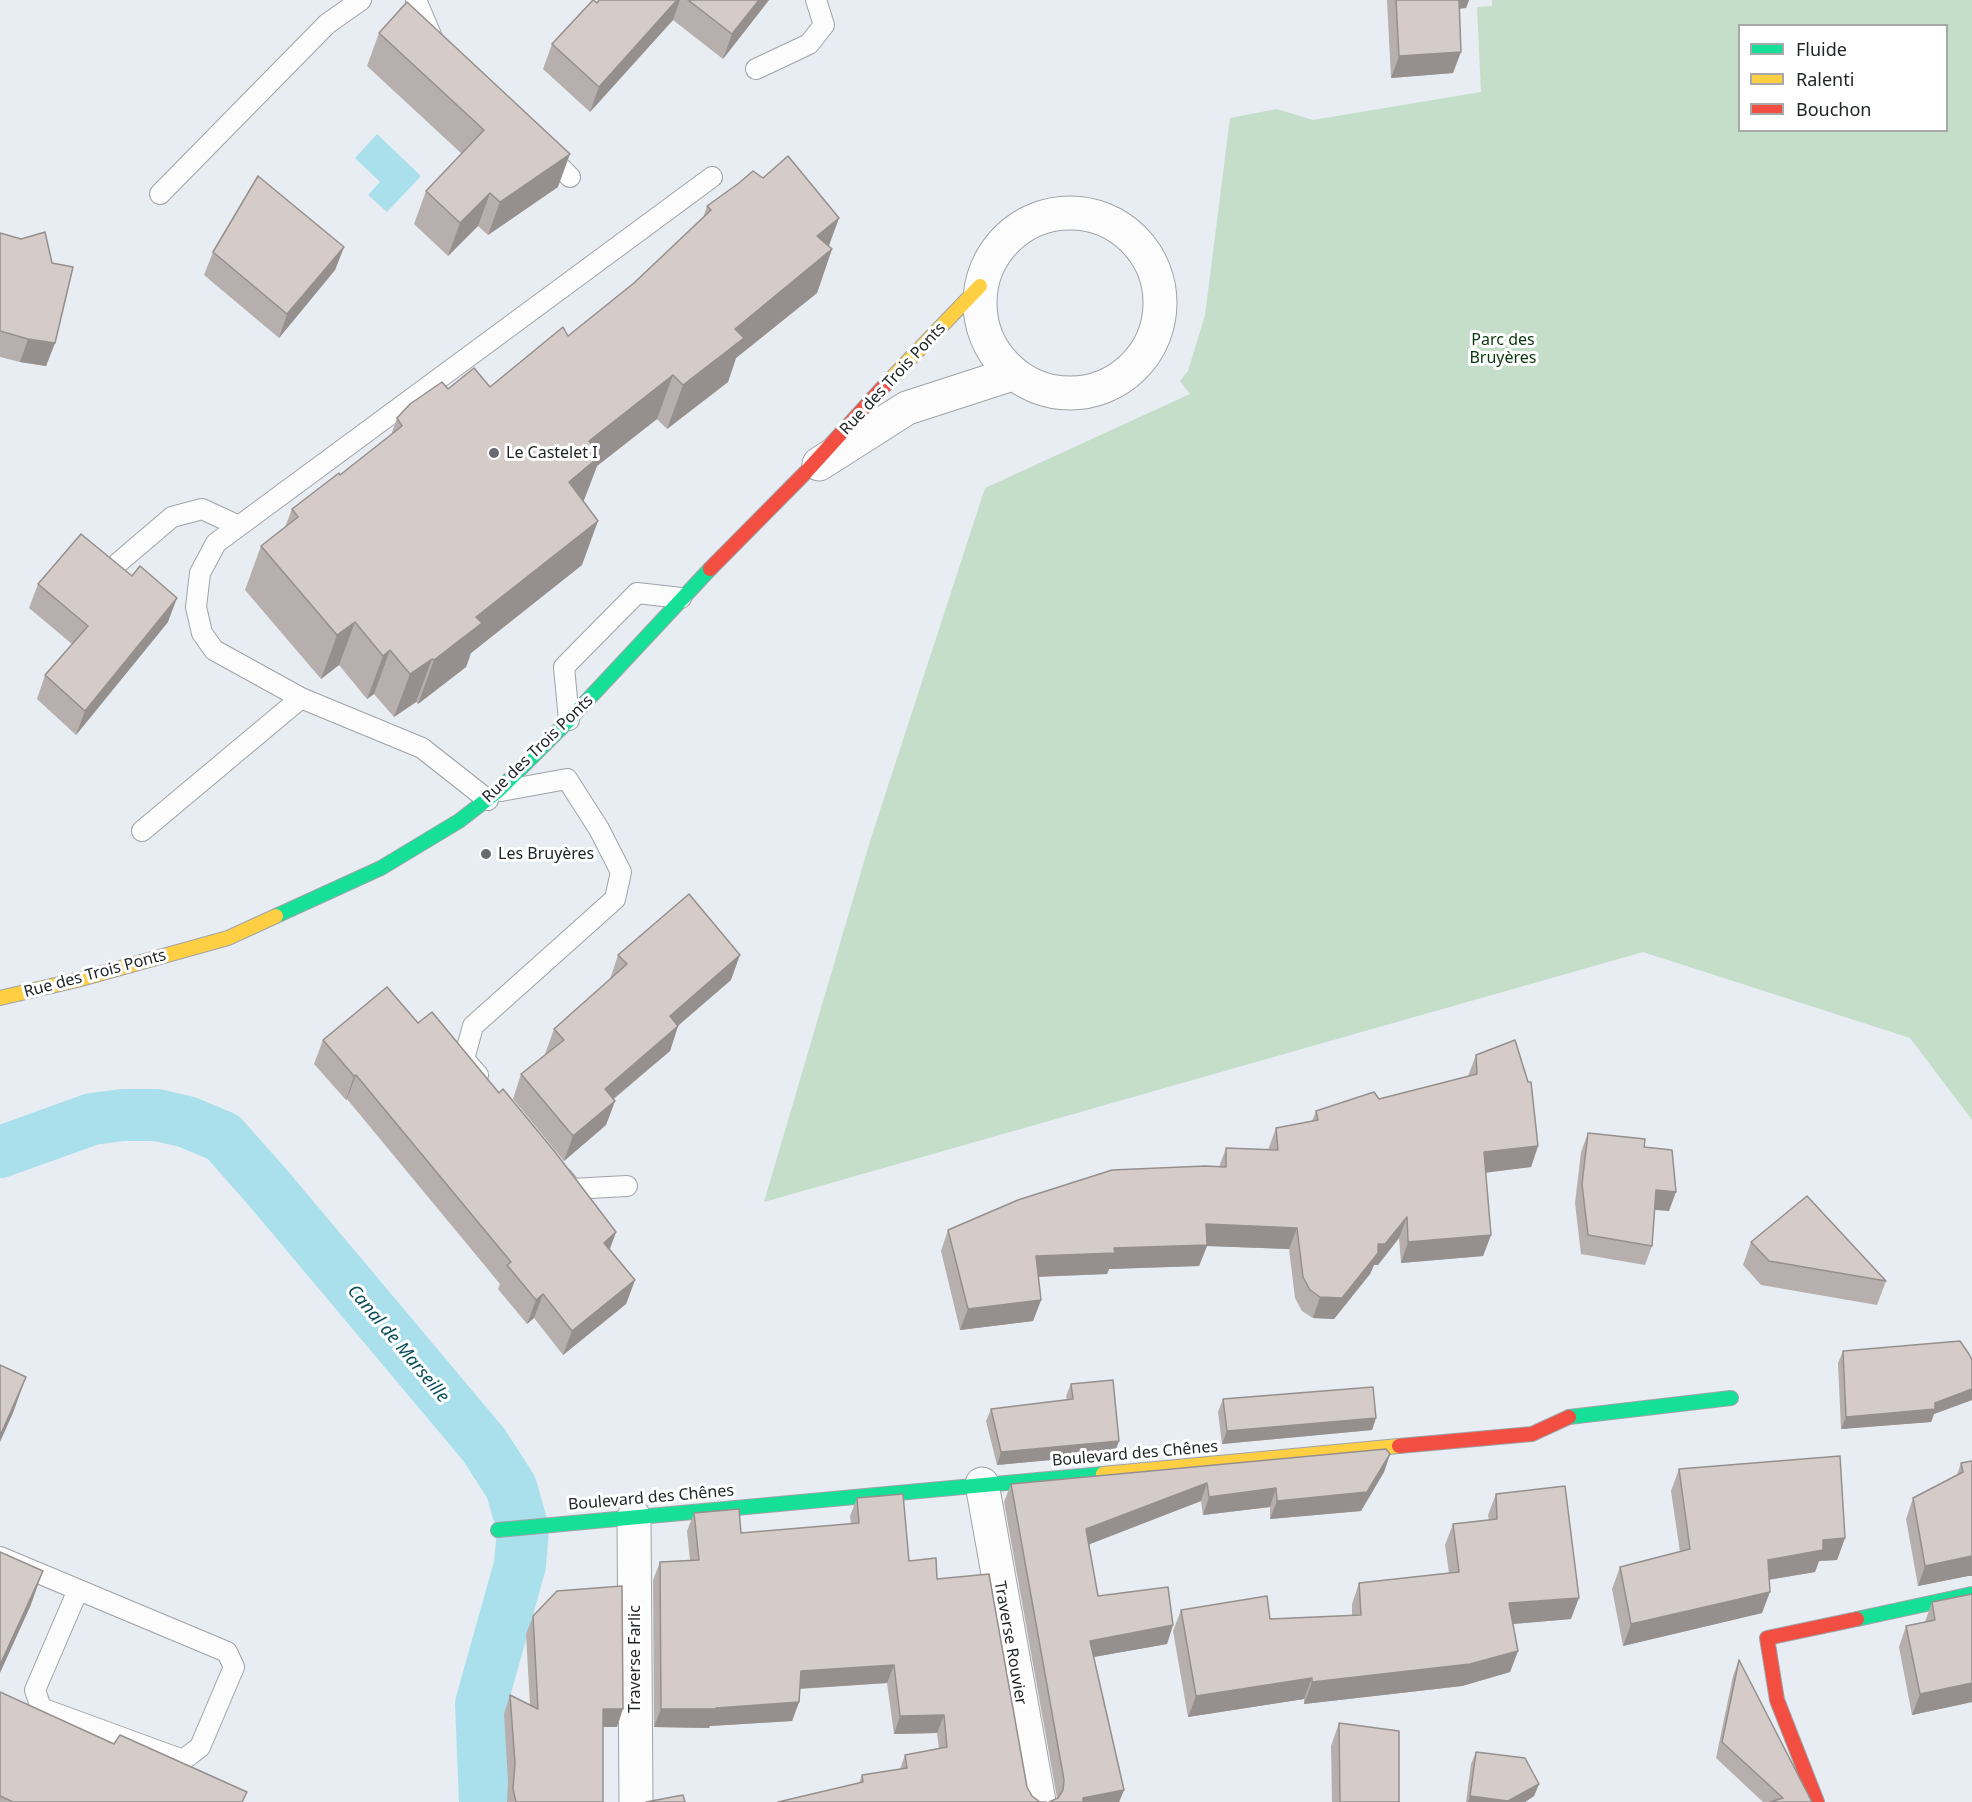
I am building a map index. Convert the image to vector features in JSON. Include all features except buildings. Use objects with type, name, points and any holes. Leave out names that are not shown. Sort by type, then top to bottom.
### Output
[{"type":"street","name":"Rue des Trois Ponts","points":[[1078,213],[1113,224],[1137,242],[1157,279],[1160,313],[1151,344],[1139,362],[1112,383],[1074,394],[1043,388],[1012,374],[1000,363],[982,328],[980,286],[989,261],[1014,232],[1047,216],[1078,213]]},
{"type":"street","name":"Rue des Trois Ponts","points":[[0,998],[77,980],[228,938],[381,868],[459,821],[493,795],[569,720],[681,598],[806,472],[901,367],[980,286]]},
{"type":"street","name":"Rue des Trois Ponts","points":[[806,472],[907,408],[1012,374]]},
{"type":"street","name":"Boulevard des Chênes","points":[[498,1530],[1532,1434],[1572,1415],[1731,1398]]},
{"type":"street","name":"Traverse Rouvier","points":[[982,1484],[1039,1802]]},
{"type":"street","name":"Traverse Farlic","points":[[634,1517],[636,1802]]},
{"type":"street","points":[[1817,1802],[1777,1700],[1767,1638],[1972,1594]]},
{"type":"lane","points":[[160,194],[327,24],[361,0]]},
{"type":"lane","points":[[417,0],[437,49],[445,57]]},
{"type":"lane","points":[[756,69],[809,44],[824,25],[816,0]]},
{"type":"lane","points":[[528,137],[570,177]]},
{"type":"lane","points":[[493,1093],[464,1059],[473,1026],[615,899],[621,872],[599,829],[567,779],[493,795],[422,748],[301,698],[214,650],[202,633],[196,607],[200,573],[216,543],[712,177]]},
{"type":"lane","points":[[118,563],[172,517],[202,509],[239,526]]},
{"type":"lane","points":[[569,720],[564,667],[638,593],[681,598]]},
{"type":"lane","points":[[142,831],[301,698]]},
{"type":"lane","points":[[551,1163],[572,1189],[627,1186]]},
{"type":"lane","points":[[0,1557],[227,1652],[234,1667],[200,1747],[183,1760],[41,1708],[35,1690],[78,1590]]},
{"type":"green space","name":"Parc des Bruyères","points":[[1492,0],[1972,0],[1972,1120],[1910,1038],[1643,952],[764,1202],[871,838],[985,488],[1190,394],[1180,381],[1188,371],[1205,315],[1230,118],[1277,109],[1313,120],[1481,92],[1477,7],[1492,6]]},
{"type":"water","points":[[377,134],[421,176],[387,212],[368,195],[380,182],[355,158]]},
{"type":"waterway","name":"Canal de Marseille","points":[[0,1152],[92,1119],[123,1115],[157,1115],[187,1122],[223,1137],[484,1445],[511,1487],[523,1529],[520,1565],[481,1704],[485,1802]]},
{"type":"traffic: fast","points":[[276,916],[381,868],[459,821],[498,791],[569,720],[710,569]]},
{"type":"traffic: fast","points":[[1569,1417],[1731,1398]]},
{"type":"traffic: fast","points":[[498,1530],[1103,1474]]},
{"type":"traffic: fast","points":[[1857,1619],[1972,1594]]},
{"type":"traffic: slow","points":[[885,385],[980,286]]},
{"type":"traffic: slow","points":[[0,998],[77,980],[228,938],[276,916]]},
{"type":"traffic: slow","points":[[1103,1474],[1399,1446]]},
{"type":"traffic: jam","points":[[710,569],[806,472],[885,385]]},
{"type":"traffic: jam","points":[[1399,1446],[1532,1434],[1569,1417]]},
{"type":"traffic: jam","points":[[1817,1802],[1777,1700],[1767,1638],[1857,1619]]},
{"type":"place","name":"Le Castelet I","points":[[494,453]]},
{"type":"place","name":"Les Bruyères","points":[[486,854]]}]
